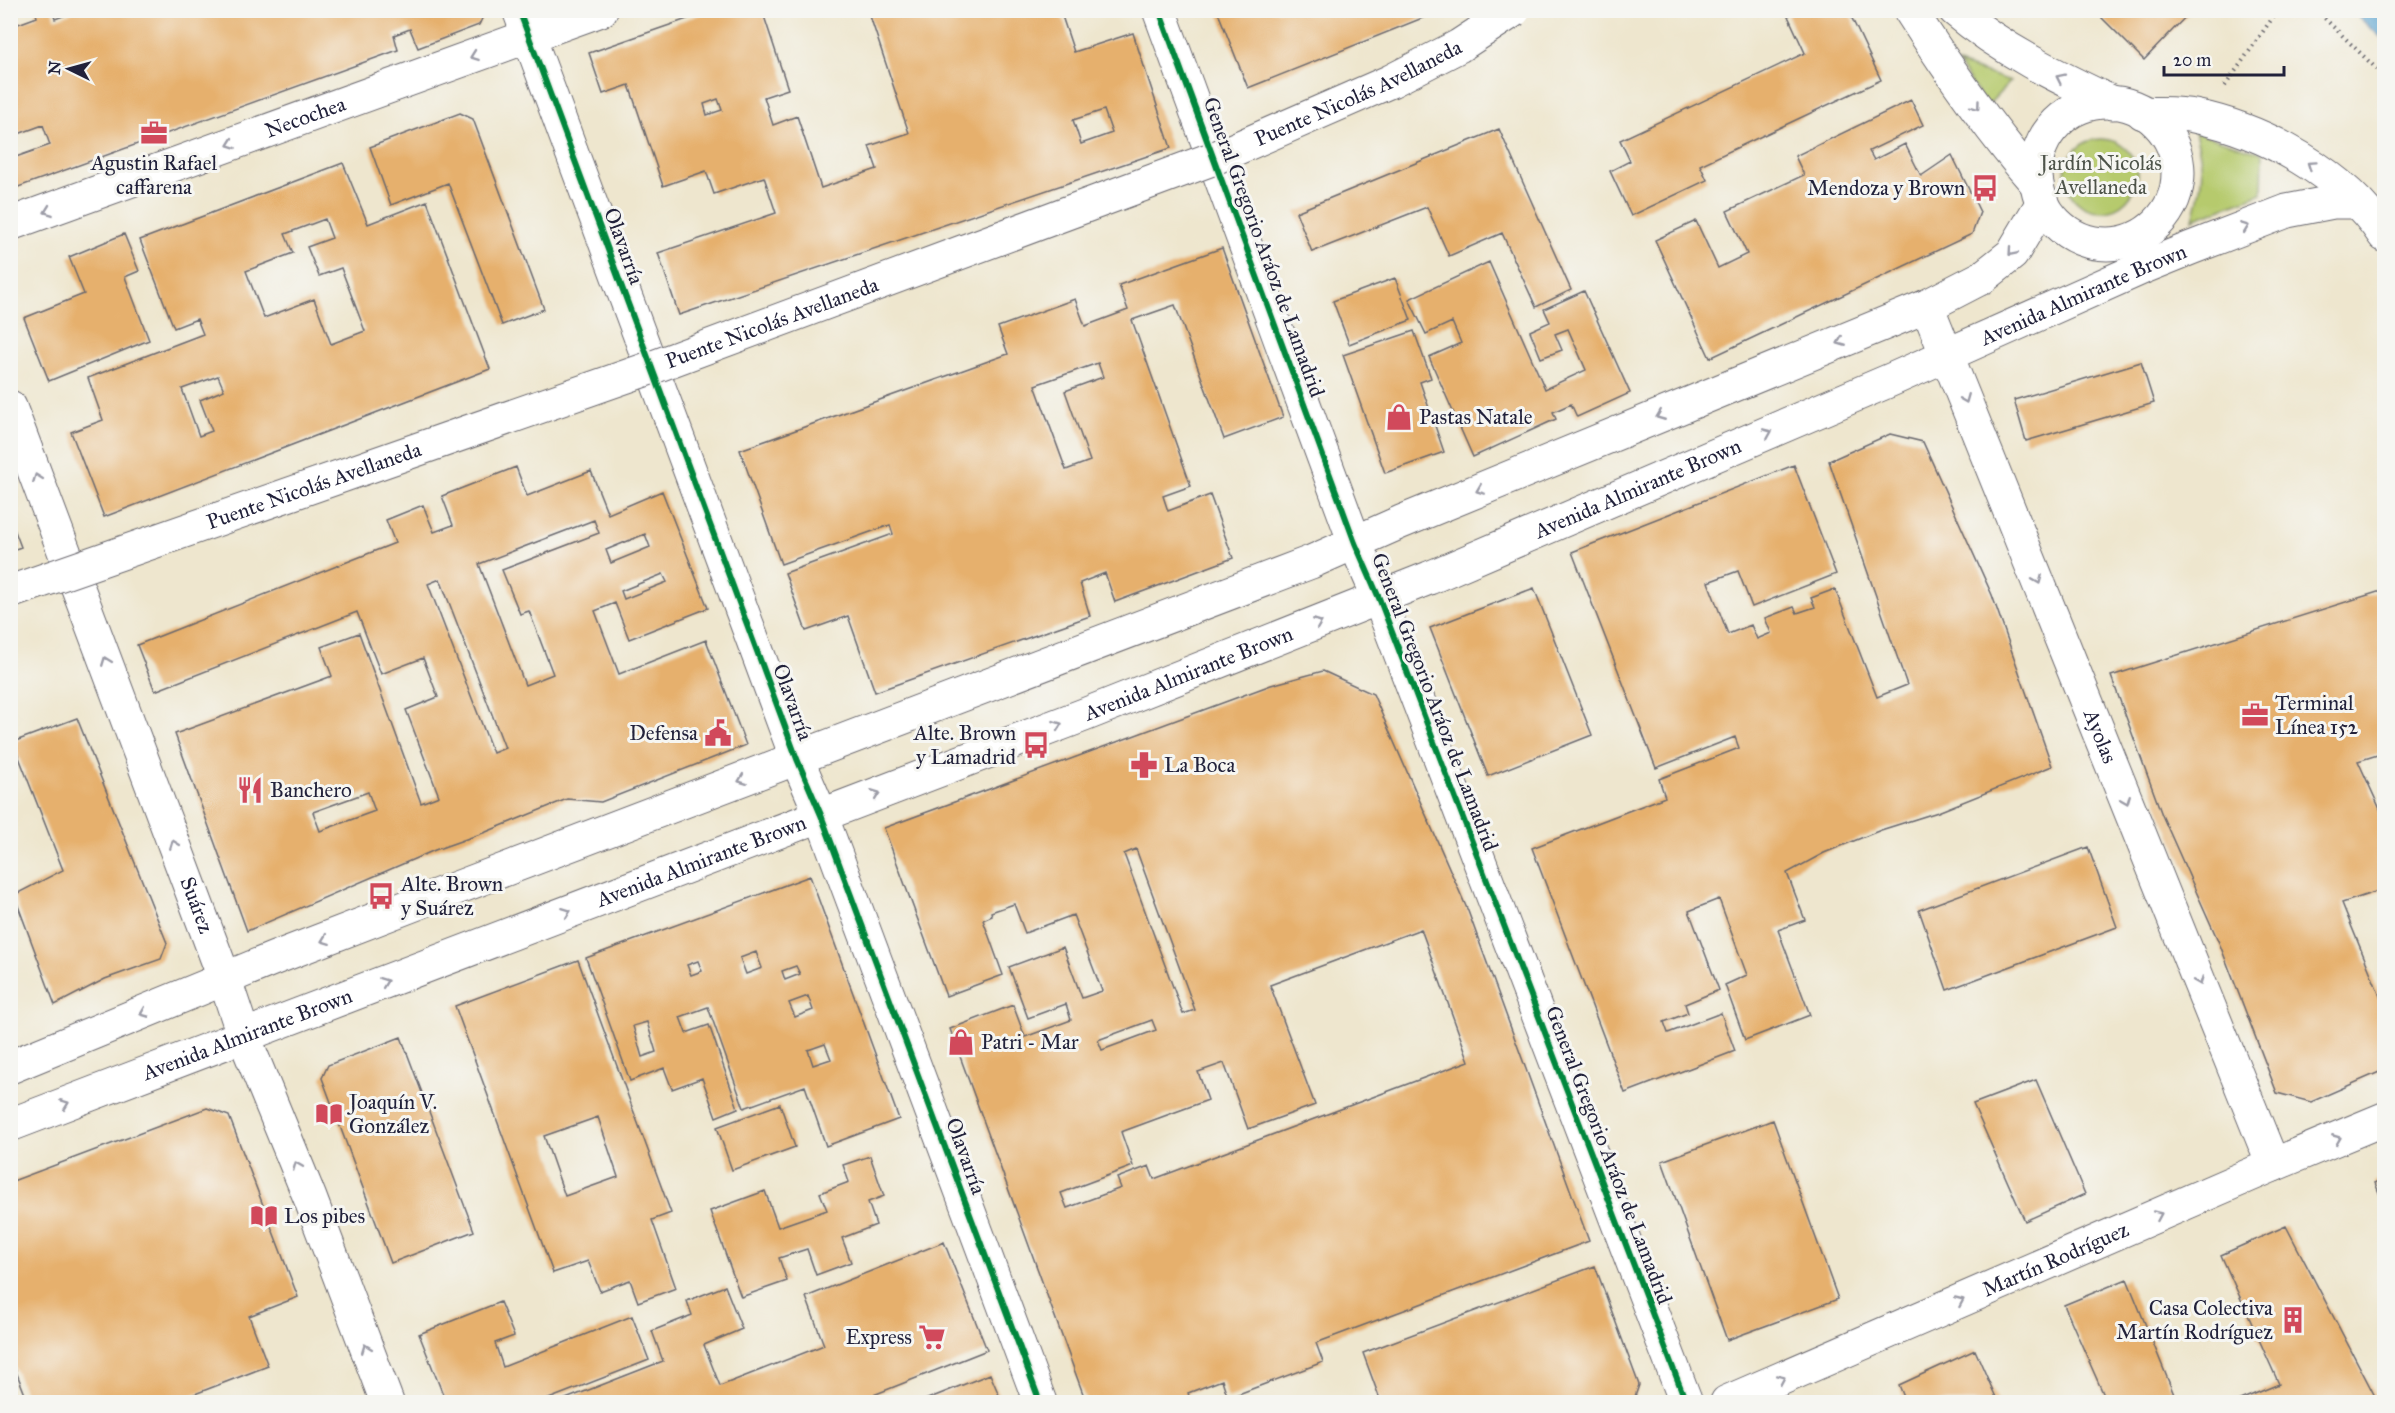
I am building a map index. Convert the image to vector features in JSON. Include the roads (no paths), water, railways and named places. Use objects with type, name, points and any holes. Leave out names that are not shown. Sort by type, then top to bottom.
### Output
[{"type":"main road","name":"Necochea","points":[[10,225],[524,23],[601,10]]},
{"type":"main road","name":"General Gregorio Aráoz de Lamadrid","points":[[1159,10],[1355,543],[1686,1402]]},
{"type":"main road","name":"Puente Nicolás Avellaneda","points":[[10,592],[656,366],[1217,157],[1391,81],[1459,46],[1514,10]]},
{"type":"main road","points":[[1911,10],[1941,59],[2040,193],[2057,224],[2070,234],[2094,243],[2129,240],[2191,248]]},
{"type":"main road","points":[[1955,10],[2007,48],[2055,76],[2128,108],[2161,127],[2169,140],[2176,161],[2177,176],[2173,198],[2166,212],[2157,223],[2129,240],[2089,291]]},
{"type":"main road","name":"Olavarría","points":[[524,23],[797,759],[821,815],[1040,1402]]},
{"type":"main road","points":[[10,1067],[446,892],[1300,566],[1926,306],[1983,277],[2012,254],[2040,193],[2039,154],[2045,140],[2059,122],[2083,106],[2192,115],[2256,135],[2282,146],[2307,162],[2356,202],[2375,220],[2385,235]]},
{"type":"main road","name":"Avenida Almirante Brown","points":[[10,1125],[1084,715],[1429,578],[2191,248],[2287,211],[2333,202],[2356,202]]},
{"type":"main road","name":"Ayolas","points":[[1926,306],[2273,1165]]},
{"type":"main road","name":"Suárez","points":[[10,407],[225,980],[244,1037],[310,1198],[387,1402]]},
{"type":"main road","name":"Martín Rodríguez","points":[[1727,1402],[2273,1165],[2385,1119]]},
{"type":"water","points":[[2352,11],[2384,11],[2384,40]]},
{"type":"place","name":"Agustin Rafael caffarena","points":[[154,133]]},
{"type":"place","name":"Mendoza y Brown","points":[[1985,188]]},
{"type":"place","name":"Pastas Natale","points":[[1399,417]]},
{"type":"place","name":"Terminal Línea 152","points":[[2255,715]]},
{"type":"place","name":"Defensa","points":[[718,733]]},
{"type":"place","name":"Alte. Brown y Lamadrid","points":[[1036,745]]},
{"type":"place","name":"La Boca","points":[[1144,765]]},
{"type":"place","name":"Banchero","points":[[250,790]]},
{"type":"place","name":"Alte. Brown y Suárez","points":[[381,896]]},
{"type":"place","name":"Patri - Mar","points":[[961,1042]]},
{"type":"place","name":"Joaquín V. González","points":[[329,1114]]},
{"type":"place","name":"Los pibes","points":[[264,1216]]},
{"type":"place","name":"Casa Colectiva Martín Rodríguez","points":[[2293,1320]]},
{"type":"place","name":"Express","points":[[932,1337]]},
{"type":"park label","name":"Jardín Nicolás Avellaneda","points":[[2101,175]]}]
